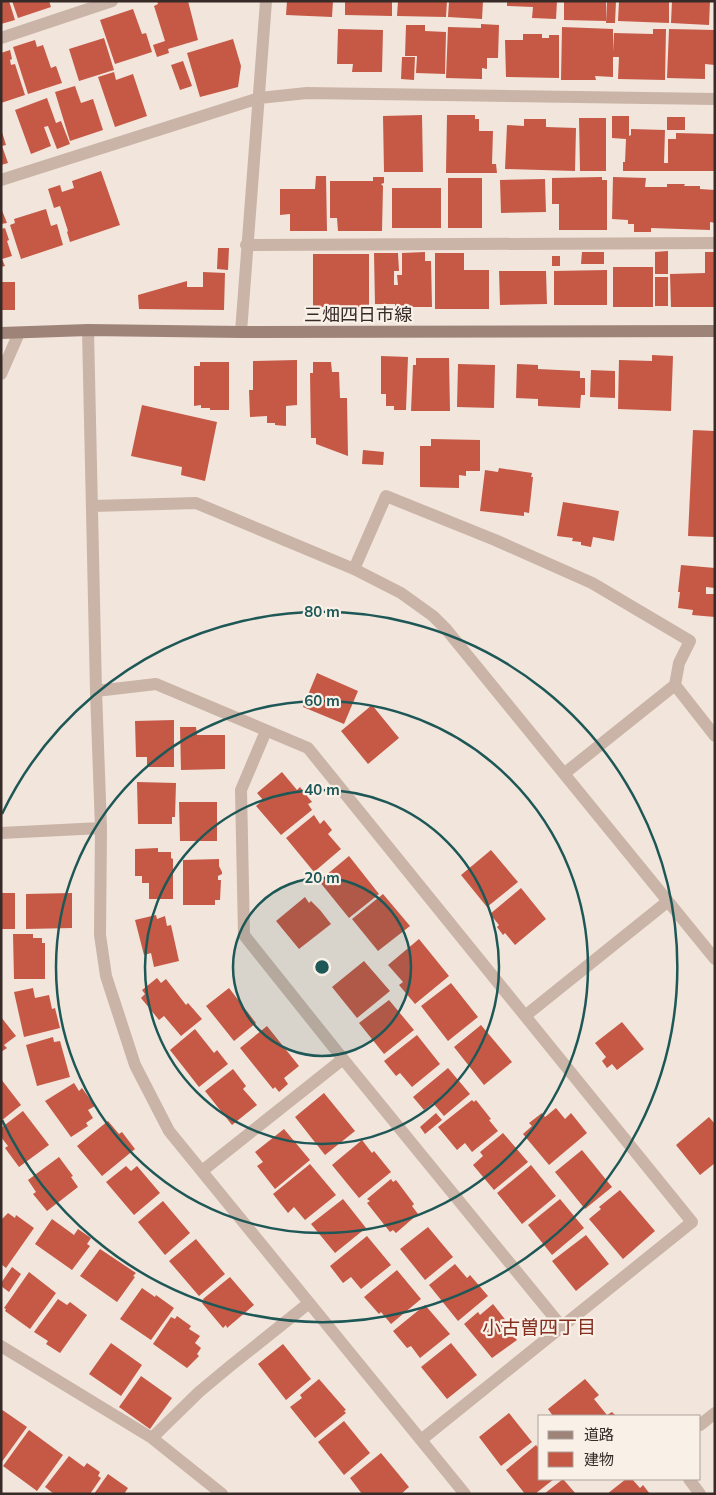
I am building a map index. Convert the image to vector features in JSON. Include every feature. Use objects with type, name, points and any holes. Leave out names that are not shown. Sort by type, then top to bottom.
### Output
[{"type":"main road","name":"三畑四日市線","points":[[1,333],[88,330],[241,332],[715,331]]},
{"type":"street","points":[[1,38],[112,1]]},
{"type":"street","points":[[241,332],[246,245],[266,1]]},
{"type":"street","points":[[1,180],[259,98],[307,93],[715,99]]},
{"type":"street","points":[[246,245],[715,242]]},
{"type":"street","points":[[88,330],[101,828],[100,934],[106,976],[135,1065],[169,1131],[465,1494]]},
{"type":"street","points":[[1,374],[19,333]]},
{"type":"street","points":[[354,570],[386,496],[495,540],[592,583],[690,641],[679,663],[675,686],[565,773]]},
{"type":"street","points":[[93,506],[196,503],[354,570],[401,593],[433,616],[446,629],[565,773],[667,902],[715,959]]},
{"type":"street","points":[[96,691],[156,684],[308,748],[692,1222],[421,1440]]},
{"type":"street","points":[[675,686],[715,736]]},
{"type":"street","points":[[266,731],[241,790],[244,935],[562,1327]]},
{"type":"street","points":[[1,833],[101,828]]},
{"type":"street","points":[[525,1016],[667,902]]},
{"type":"street","points":[[202,1170],[343,1059]]},
{"type":"street","points":[[152,1438],[229,1366],[309,1303]]},
{"type":"street","points":[[1,1346],[152,1438],[222,1494]]},
{"type":"street","points":[[701,1424],[715,1413]]},
{"type":"street","points":[[690,1480],[700,1494]]},
{"type":"building","points":[[1,1],[9,1],[15,20],[1,24]]},
{"type":"building","points":[[12,1],[49,1],[51,7],[18,18]]},
{"type":"building","points":[[157,1],[188,1],[198,40],[168,49],[169,53],[157,57],[153,45],[165,41],[154,6],[158,4]]},
{"type":"building","points":[[287,1],[333,1],[332,17],[286,15]]},
{"type":"building","points":[[345,1],[392,1],[392,16],[345,15]]},
{"type":"building","points":[[398,1],[447,1],[446,17],[397,16]]},
{"type":"building","points":[[449,1],[483,1],[482,19],[448,17]]},
{"type":"building","points":[[507,1],[557,1],[556,19],[532,18],[533,7],[507,6]]},
{"type":"building","points":[[564,1],[606,1],[606,21],[564,20]]},
{"type":"building","points":[[607,1],[616,1],[615,23],[606,23]]},
{"type":"building","points":[[619,1],[669,1],[669,23],[618,21]]},
{"type":"building","points":[[672,1],[710,1],[709,25],[671,23]]},
{"type":"building","points":[[133,9],[142,34],[146,33],[152,52],[115,64],[100,20]]},
{"type":"building","points":[[481,24],[499,25],[498,58],[487,58],[487,69],[482,68],[482,79],[446,78],[448,27],[481,28]]},
{"type":"building","points":[[406,25],[425,25],[425,31],[446,32],[445,74],[416,73],[417,56],[405,56]]},
{"type":"building","points":[[562,27],[613,29],[613,52],[614,33],[653,34],[653,29],[666,29],[665,80],[618,79],[619,57],[613,57],[613,77],[595,76],[596,80],[561,80]]},
{"type":"building","points":[[338,29],[383,30],[382,72],[352,72],[353,64],[337,64]]},
{"type":"building","points":[[669,29],[715,30],[715,65],[705,64],[705,79],[667,78]]},
{"type":"building","points":[[523,34],[542,34],[542,38],[549,38],[549,35],[559,35],[559,78],[506,77],[505,40],[523,40]]},
{"type":"building","points":[[104,38],[114,70],[79,81],[69,49]]},
{"type":"building","points":[[233,39],[241,66],[238,87],[200,97],[187,53]]},
{"type":"building","points":[[35,40],[37,47],[43,45],[51,68],[56,66],[62,83],[28,94],[13,47]]},
{"type":"building","points":[[10,50],[11,65],[15,64],[25,95],[1,103],[1,53]]},
{"type":"building","points":[[402,57],[415,57],[414,80],[401,79]]},
{"type":"building","points":[[183,61],[192,86],[180,90],[171,65]]},
{"type":"building","points":[[114,72],[116,80],[133,74],[147,116],[115,127],[98,77]]},
{"type":"building","points":[[75,86],[81,103],[93,99],[103,130],[70,141],[55,92]]},
{"type":"building","points":[[47,98],[56,123],[61,121],[70,144],[57,149],[48,126],[44,127],[51,146],[31,154],[15,110]]},
{"type":"building","points":[[422,115],[423,172],[384,172],[383,116]]},
{"type":"building","points":[[447,115],[475,115],[475,119],[479,119],[479,131],[493,131],[492,164],[496,164],[497,173],[446,173]]},
{"type":"building","points":[[612,116],[629,116],[629,136],[631,135],[631,129],[665,130],[664,163],[668,163],[668,139],[676,139],[676,133],[715,134],[715,171],[623,171],[626,139],[612,138]]},
{"type":"building","points":[[667,117],[685,117],[685,130],[667,130]]},
{"type":"building","points":[[579,118],[606,118],[606,171],[580,171]]},
{"type":"building","points":[[524,119],[546,119],[546,127],[576,128],[575,171],[505,169],[507,125],[524,126]]},
{"type":"building","points":[[2,132],[6,145],[2,146],[8,163],[1,165]]},
{"type":"building","points":[[101,171],[120,225],[70,242],[60,206],[54,208],[48,189],[60,185],[62,192],[74,188],[72,181]]},
{"type":"building","points":[[316,176],[326,176],[327,231],[290,231],[290,214],[280,215],[280,189],[315,189]]},
{"type":"building","points":[[373,177],[384,177],[384,183],[381,184],[383,186],[382,231],[338,231],[337,218],[330,218],[330,181],[373,181]]},
{"type":"building","points":[[602,177],[602,180],[607,180],[607,230],[559,230],[559,204],[552,204],[552,178]]},
{"type":"building","points":[[613,177],[646,178],[645,187],[667,187],[667,184],[685,184],[684,186],[700,186],[700,189],[715,190],[715,223],[710,222],[710,230],[651,228],[651,232],[634,232],[634,224],[628,224],[628,220],[612,219]]},
{"type":"building","points":[[448,178],[482,178],[482,228],[448,228]]},
{"type":"building","points":[[545,179],[546,212],[501,213],[500,180]]},
{"type":"building","points":[[392,188],[441,188],[441,228],[392,228]]},
{"type":"building","points":[[1,208],[7,223],[1,224]]},
{"type":"building","points":[[46,209],[51,226],[57,224],[63,245],[21,259],[10,225],[15,223],[14,219]]},
{"type":"building","points":[[5,228],[12,256],[2,259],[5,266],[1,267],[1,229]]},
{"type":"building","points":[[218,248],[229,248],[228,270],[217,269]]},
{"type":"building","points":[[668,251],[668,274],[655,274],[655,252]]},
{"type":"building","points":[[425,252],[425,261],[431,261],[432,307],[395,307],[395,304],[375,304],[374,253],[398,253],[399,271],[394,271],[394,285],[398,285],[397,275],[402,275],[402,253]]},
{"type":"building","points":[[582,252],[604,252],[604,264],[581,264]]},
{"type":"building","points":[[705,252],[715,252],[715,307],[671,307],[670,274],[705,273]]},
{"type":"building","points":[[435,253],[464,253],[464,270],[489,270],[489,309],[435,309]]},
{"type":"building","points":[[313,254],[369,254],[369,307],[313,307]]},
{"type":"building","points":[[552,256],[560,256],[560,266],[552,266]]},
{"type":"building","points":[[613,267],[653,267],[653,307],[613,307]]},
{"type":"building","points":[[607,270],[607,305],[554,305],[554,271]]},
{"type":"building","points":[[499,271],[546,271],[547,304],[500,305]]},
{"type":"building","points":[[203,272],[225,273],[224,310],[139,309],[138,295],[187,281],[187,287],[203,287]]},
{"type":"building","points":[[655,277],[668,277],[668,306],[655,306]]},
{"type":"building","points":[[1,282],[15,282],[15,310],[1,310]]},
{"type":"building","points":[[652,355],[673,356],[671,411],[618,409],[619,360],[652,361]]},
{"type":"building","points":[[381,356],[408,357],[406,410],[394,410],[394,406],[386,406],[386,394],[381,394]]},
{"type":"building","points":[[416,358],[449,358],[450,411],[411,411],[413,365],[416,365]]},
{"type":"building","points":[[297,360],[297,405],[286,406],[286,426],[267,423],[267,416],[250,417],[249,390],[253,390],[253,361]]},
{"type":"building","points":[[200,362],[229,362],[229,410],[210,410],[210,408],[201,408],[201,405],[194,406],[194,366],[200,366]]},
{"type":"building","points":[[313,362],[331,362],[332,372],[339,372],[340,398],[347,398],[348,456],[316,444],[316,438],[311,438],[310,373],[313,373]]},
{"type":"building","points":[[458,364],[495,365],[494,408],[457,407]]},
{"type":"building","points":[[517,364],[538,365],[538,369],[580,371],[580,378],[585,378],[585,395],[581,395],[580,408],[538,406],[538,399],[516,398]]},
{"type":"building","points":[[591,370],[615,371],[615,398],[590,397]]},
{"type":"building","points":[[142,405],[217,422],[205,481],[181,475],[182,467],[131,456]]},
{"type":"building","points":[[693,430],[715,431],[715,537],[688,536]]},
{"type":"building","points":[[431,439],[480,440],[480,471],[466,471],[466,476],[459,475],[459,488],[420,487],[420,446],[431,446]]},
{"type":"building","points":[[363,450],[384,452],[383,465],[362,464]]},
{"type":"building","points":[[499,468],[532,473],[529,513],[524,512],[524,516],[480,511],[485,470],[498,472]]},
{"type":"building","points":[[563,502],[619,511],[614,541],[593,537],[591,547],[581,545],[581,542],[572,541],[573,538],[557,536]]},
{"type":"building","points":[[681,565],[715,568],[715,588],[706,587],[706,594],[715,594],[715,617],[692,615],[693,610],[678,608]]},
{"type":"building","points":[[317,673],[358,691],[344,724],[303,707]]},
{"type":"building","points":[[372,705],[399,738],[368,764],[341,731]]},
{"type":"building","points":[[174,720],[174,767],[147,767],[147,757],[136,757],[135,721]]},
{"type":"building","points":[[180,727],[196,727],[197,735],[225,735],[225,769],[181,770]]},
{"type":"building","points":[[282,772],[297,790],[300,787],[312,802],[308,804],[312,810],[281,835],[256,806],[263,800],[257,793]]},
{"type":"building","points":[[137,782],[176,783],[175,817],[172,817],[172,824],[138,824]]},
{"type":"building","points":[[179,802],[217,802],[217,841],[180,841]]},
{"type":"building","points":[[314,815],[320,824],[324,820],[332,830],[328,834],[341,849],[314,872],[286,838]]},
{"type":"building","points":[[158,848],[158,852],[171,852],[171,858],[173,859],[173,899],[149,899],[149,883],[142,883],[142,876],[135,876],[135,849]]},
{"type":"building","points":[[491,850],[518,882],[487,907],[461,875]]},
{"type":"building","points":[[349,856],[379,894],[349,918],[319,881]]},
{"type":"building","points":[[219,859],[219,866],[222,872],[218,876],[218,880],[221,880],[220,900],[215,900],[215,905],[183,905],[183,860]]},
{"type":"building","points":[[521,888],[546,919],[515,945],[505,933],[503,935],[497,927],[499,925],[490,914]]},
{"type":"building","points":[[1,893],[15,893],[15,929],[1,929]]},
{"type":"building","points":[[72,893],[72,928],[26,929],[26,894]]},
{"type":"building","points":[[383,894],[410,926],[378,951],[352,919]]},
{"type":"building","points":[[305,897],[309,903],[311,901],[320,910],[331,924],[299,949],[276,921]]},
{"type":"building","points":[[156,915],[157,919],[165,916],[167,926],[171,925],[179,961],[154,967],[151,953],[144,955],[135,920]]},
{"type":"building","points":[[13,934],[33,934],[33,938],[42,938],[42,943],[45,943],[45,979],[14,979]]},
{"type":"building","points":[[419,939],[449,976],[415,1004],[399,985],[403,982],[388,965]]},
{"type":"building","points":[[364,961],[390,991],[357,1018],[332,987]]},
{"type":"building","points":[[157,978],[161,983],[166,979],[186,1005],[188,1003],[202,1019],[181,1036],[164,1016],[159,1020],[141,998],[145,994],[142,990]]},
{"type":"building","points":[[451,983],[478,1017],[448,1041],[421,1006]]},
{"type":"building","points":[[33,988],[35,998],[49,995],[52,1009],[55,1008],[60,1028],[24,1037],[14,992]]},
{"type":"building","points":[[229,988],[256,1023],[234,1041],[206,1006]]},
{"type":"building","points":[[389,1000],[414,1030],[384,1054],[359,1023]]},
{"type":"building","points":[[1,1017],[16,1036],[4,1045],[7,1048],[1,1052]]},
{"type":"building","points":[[622,1022],[644,1049],[617,1070],[612,1064],[607,1068],[602,1061],[606,1057],[595,1043]]},
{"type":"building","points":[[481,1025],[512,1062],[484,1085],[454,1047]]},
{"type":"building","points":[[267,1026],[299,1066],[284,1078],[288,1084],[279,1092],[275,1087],[273,1089],[240,1048]]},
{"type":"building","points":[[195,1029],[214,1053],[217,1050],[228,1064],[199,1087],[170,1050]]},
{"type":"building","points":[[417,1035],[440,1064],[412,1087],[400,1073],[396,1076],[384,1061]]},
{"type":"building","points":[[53,1037],[54,1042],[60,1041],[70,1077],[37,1086],[26,1045]]},
{"type":"building","points":[[448,1068],[470,1094],[444,1116],[433,1103],[424,1110],[413,1097]]},
{"type":"building","points":[[233,1069],[246,1086],[243,1089],[257,1105],[232,1125],[205,1091]]},
{"type":"building","points":[[1,1079],[21,1105],[1,1121]]},
{"type":"building","points":[[74,1083],[79,1091],[82,1088],[95,1106],[88,1110],[93,1118],[86,1123],[88,1126],[71,1137],[45,1101]]},
{"type":"building","points":[[324,1093],[355,1131],[325,1155],[295,1117]]},
{"type":"building","points":[[472,1100],[474,1102],[476,1100],[498,1131],[472,1152],[465,1143],[457,1150],[438,1127]]},
{"type":"building","points":[[556,1108],[565,1119],[571,1113],[587,1133],[549,1165],[523,1134],[532,1126],[529,1123],[542,1113],[545,1117]]},
{"type":"building","points":[[23,1111],[49,1145],[19,1167],[5,1148],[8,1146],[1,1137],[1,1128]]},
{"type":"building","points":[[436,1113],[442,1120],[425,1134],[420,1127]]},
{"type":"building","points":[[709,1117],[715,1124],[715,1163],[700,1175],[676,1145]]},
{"type":"building","points":[[108,1121],[119,1134],[122,1132],[135,1149],[102,1176],[77,1146]]},
{"type":"building","points":[[284,1129],[310,1160],[275,1189],[257,1166],[263,1162],[255,1152]]},
{"type":"building","points":[[503,1133],[528,1162],[494,1190],[473,1165],[483,1156],[480,1152]]},
{"type":"building","points":[[362,1140],[372,1153],[374,1151],[391,1172],[359,1198],[332,1165]]},
{"type":"building","points":[[582,1150],[612,1187],[585,1209],[555,1172]]},
{"type":"building","points":[[59,1157],[73,1176],[71,1177],[78,1187],[47,1211],[33,1194],[36,1192],[28,1180]]},
{"type":"building","points":[[310,1164],[336,1195],[305,1220],[294,1207],[288,1213],[273,1194]]},
{"type":"building","points":[[531,1165],[556,1196],[522,1224],[497,1193]]},
{"type":"building","points":[[126,1166],[131,1171],[137,1166],[160,1193],[134,1215],[106,1182]]},
{"type":"building","points":[[391,1179],[393,1182],[396,1180],[414,1204],[412,1206],[418,1214],[396,1233],[393,1230],[390,1232],[367,1203],[370,1201],[367,1199]]},
{"type":"building","points":[[620,1190],[655,1231],[623,1259],[589,1219],[601,1209],[599,1207]]},
{"type":"building","points":[[343,1199],[366,1228],[335,1253],[311,1224]]},
{"type":"building","points":[[560,1199],[584,1228],[552,1255],[528,1225]]},
{"type":"building","points":[[163,1201],[190,1233],[165,1255],[138,1222]]},
{"type":"building","points":[[8,1213],[15,1218],[16,1215],[34,1228],[6,1268],[1,1264],[1,1220]]},
{"type":"building","points":[[52,1219],[74,1235],[78,1229],[91,1238],[87,1244],[90,1246],[72,1270],[35,1244]]},
{"type":"building","points":[[428,1227],[453,1257],[425,1280],[400,1249]]},
{"type":"building","points":[[586,1235],[609,1264],[576,1291],[552,1261]]},
{"type":"building","points":[[367,1236],[391,1265],[361,1289],[351,1277],[343,1283],[330,1266]]},
{"type":"building","points":[[196,1239],[225,1274],[199,1296],[169,1261]]},
{"type":"building","points":[[100,1249],[136,1273],[117,1302],[80,1276]]},
{"type":"building","points":[[455,1264],[467,1278],[470,1275],[488,1296],[458,1321],[429,1285]]},
{"type":"building","points":[[12,1267],[21,1274],[9,1292],[1,1286],[1,1283]]},
{"type":"building","points":[[397,1270],[421,1299],[391,1324],[364,1297]]},
{"type":"building","points":[[29,1272],[56,1293],[30,1329],[5,1311],[6,1309],[4,1308]]},
{"type":"building","points":[[230,1277],[254,1305],[227,1328],[226,1325],[223,1328],[202,1303],[203,1299]]},
{"type":"building","points":[[142,1288],[174,1308],[151,1340],[120,1319]]},
{"type":"building","points":[[58,1299],[67,1305],[70,1302],[87,1315],[60,1353],[46,1344],[48,1341],[34,1332]]},
{"type":"building","points":[[493,1304],[511,1327],[508,1329],[517,1340],[492,1358],[464,1324],[478,1312],[480,1315]]},
{"type":"building","points":[[425,1305],[450,1334],[420,1358],[411,1346],[407,1348],[393,1331]]},
{"type":"building","points":[[177,1316],[191,1326],[189,1329],[200,1336],[195,1343],[201,1348],[197,1354],[199,1356],[187,1368],[153,1344],[171,1317],[175,1319]]},
{"type":"building","points":[[111,1343],[142,1365],[121,1396],[89,1374]]},
{"type":"building","points":[[451,1343],[477,1375],[447,1399],[421,1367]]},
{"type":"building","points":[[283,1344],[311,1379],[286,1400],[258,1364]]},
{"type":"building","points":[[141,1376],[172,1398],[150,1429],[119,1407]]},
{"type":"building","points":[[319,1379],[346,1410],[344,1411],[346,1413],[315,1438],[290,1407],[302,1398],[300,1395]]},
{"type":"building","points":[[585,1379],[599,1395],[594,1399],[607,1415],[552,1415],[548,1409]]},
{"type":"building","points":[[1,1409],[27,1427],[1,1463]]},
{"type":"building","points":[[509,1413],[532,1442],[501,1466],[479,1437]]},
{"type":"building","points":[[344,1421],[370,1453],[344,1475],[318,1442]]},
{"type":"building","points":[[29,1430],[63,1455],[37,1491],[3,1466]]},
{"type":"building","points":[[536,1445],[538,1448],[538,1480],[553,1480],[535,1494],[525,1494],[506,1470]]},
{"type":"building","points":[[381,1453],[409,1487],[401,1494],[362,1494],[350,1478]]},
{"type":"building","points":[[69,1456],[84,1467],[87,1463],[100,1472],[98,1476],[101,1478],[90,1494],[54,1494],[45,1487]]},
{"type":"building","points":[[108,1474],[128,1488],[124,1494],[94,1494]]},
{"type":"building","points":[[564,1480],[576,1494],[544,1494]]},
{"type":"building","points":[[625,1480],[633,1480],[640,1488],[643,1485],[650,1494],[607,1494]]},
{"type":"district","name":"小古曽四丁目","points":[[539,1327]]}]
